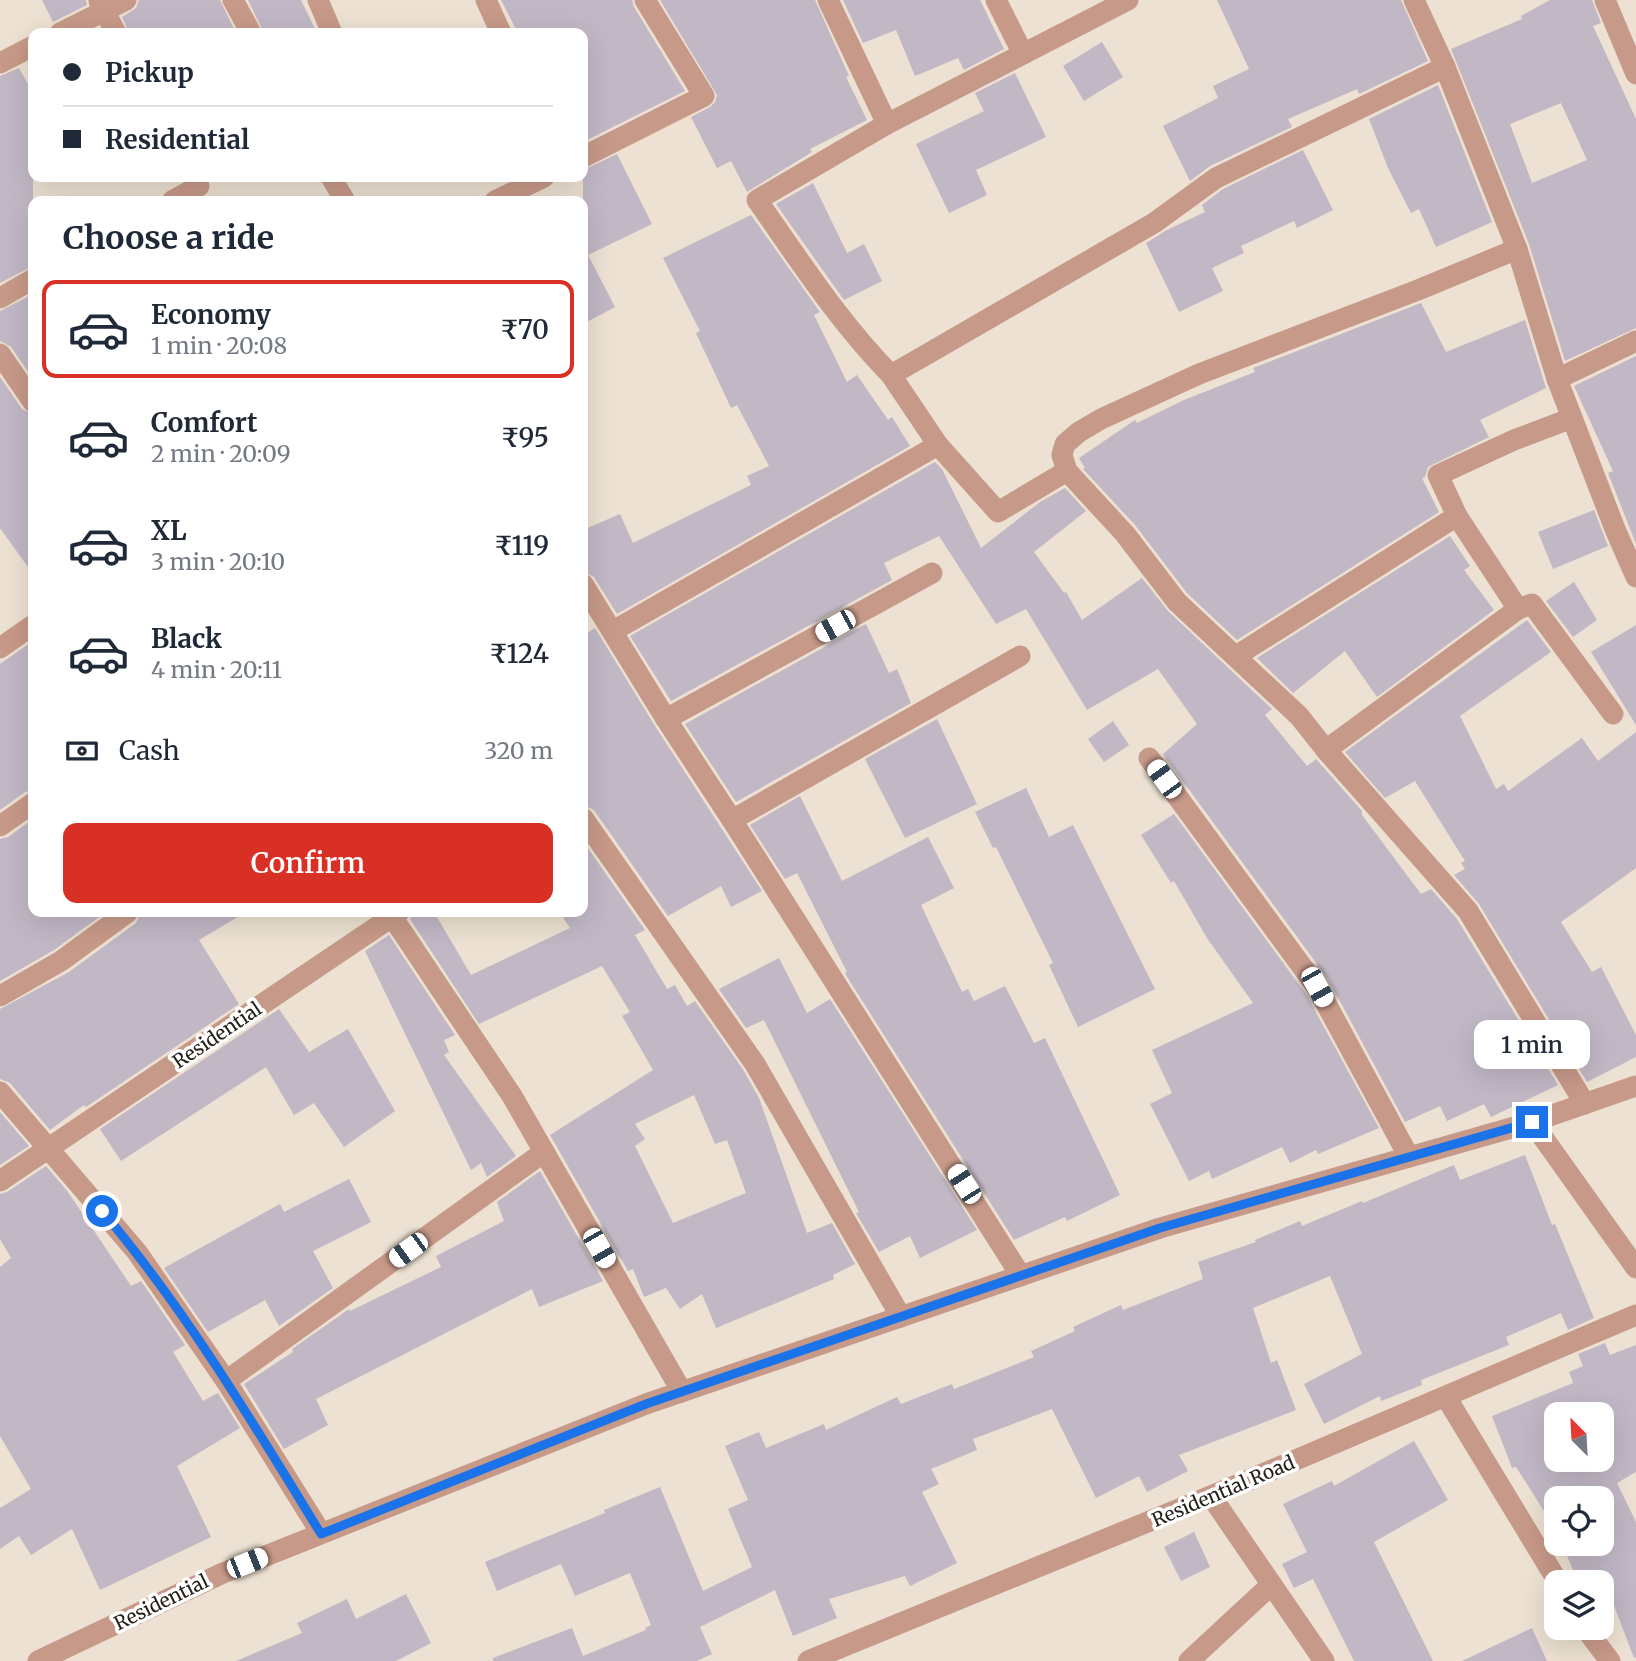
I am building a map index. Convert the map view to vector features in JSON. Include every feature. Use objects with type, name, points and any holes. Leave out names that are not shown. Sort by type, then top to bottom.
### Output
[{"type":"street","points":[[68,28],[101,6],[126,0]]},
{"type":"street","points":[[233,0],[248,28]]},
{"type":"street","points":[[318,0],[330,28]]},
{"type":"street","points":[[486,0],[499,28]]},
{"type":"street","points":[[588,154],[704,96],[645,0]]},
{"type":"street","points":[[828,0],[887,124]]},
{"type":"street","points":[[996,0],[1023,54]]},
{"type":"street","points":[[1066,471],[998,512],[938,445],[891,375],[833,308],[757,200],[887,124],[1128,0]]},
{"type":"street","points":[[1414,0],[1445,67],[1517,249],[1557,379],[1636,577]]},
{"type":"street","points":[[1605,0],[1636,74]]},
{"type":"street","points":[[101,6],[113,28]]},
{"type":"street","points":[[0,63],[28,49]]},
{"type":"street","points":[[891,375],[1154,223],[1216,178],[1445,67]]},
{"type":"street","points":[[505,196],[534,182]]},
{"type":"street","points":[[183,196],[200,188]]},
{"type":"street","points":[[1517,249],[1419,290],[1199,374],[1101,419],[1065,444],[1062,455],[1066,471],[1125,534],[1177,602],[1299,716],[1468,911],[1585,1104]]},
{"type":"street","points":[[0,298],[28,282]]},
{"type":"street","points":[[1557,379],[1636,341]]},
{"type":"street","points":[[0,354],[28,395]]},
{"type":"street","points":[[1518,609],[1457,516],[1438,475],[1514,440],[1572,418]]},
{"type":"street","points":[[613,631],[938,445]]},
{"type":"street","points":[[1236,656],[1457,516]]},
{"type":"street","points":[[666,719],[932,573]]},
{"type":"street","points":[[588,592],[1021,1276]]},
{"type":"street","points":[[1326,750],[1518,609],[1532,604],[1613,714]]},
{"type":"street","points":[[0,648],[28,628]]},
{"type":"street","points":[[732,820],[1020,656]]},
{"type":"street","points":[[1149,758],[1317,987],[1409,1157]]},
{"type":"street","points":[[0,826],[28,806]]},
{"type":"street","points":[[588,825],[755,1064],[901,1317]]},
{"type":"street","points":[[0,996],[61,961],[121,917]]},
{"type":"street","name":"Residential","points":[[0,1181],[388,917]]},
{"type":"street","points":[[397,917],[512,1096],[682,1392]]},
{"type":"street","name":"Residential","points":[[38,1661],[223,1573],[646,1404],[1160,1228],[1532,1122],[1636,1086]]},
{"type":"street","points":[[0,1092],[137,1252],[226,1381],[321,1534]]},
{"type":"street","points":[[1532,1122],[1636,1268]]},
{"type":"street","points":[[226,1381],[544,1152]]},
{"type":"street","name":"Residential Road","points":[[808,1661],[1211,1496],[1636,1315]]},
{"type":"street","points":[[1446,1397],[1551,1570]]},
{"type":"street","points":[[1211,1496],[1324,1661]]},
{"type":"street","points":[[1189,1661],[1271,1585]]},
{"type":"street","points":[[1595,1640],[1610,1661]]},
{"type":"building","points":[[42,0],[86,0],[87,5],[53,22]]},
{"type":"building","points":[[139,0],[220,0],[234,28],[127,28],[122,17],[136,8]]},
{"type":"building","points":[[248,0],[301,0],[315,28],[262,28]]},
{"type":"building","points":[[501,0],[632,0],[685,91],[588,140],[588,28],[515,28]]},
{"type":"building","points":[[660,0],[815,0],[849,76],[846,77],[867,120],[810,149],[812,152],[747,192],[731,161],[717,168],[691,117],[710,107],[717,95]]},
{"type":"building","points":[[843,0],[980,0],[1004,49],[964,70],[958,58],[915,76],[896,30],[863,43]]},
{"type":"building","points":[[1217,0],[1401,0],[1428,61],[1359,94],[1357,89],[1288,119],[1292,127],[1210,166],[1190,181],[1163,126],[1218,98],[1213,86],[1249,69]]},
{"type":"building","points":[[1550,0],[1592,0],[1601,23],[1593,26],[1636,119],[1636,328],[1565,361],[1529,244],[1451,49],[1522,19],[1521,16]],"holes":[[[1561,103],[1587,160],[1532,183],[1510,124]]]},
{"type":"building","points":[[1102,42],[1123,77],[1084,101],[1063,66]]},
{"type":"building","points":[[19,68],[28,84],[28,182],[33,182],[33,196],[28,196],[28,269],[0,283],[0,76]]},
{"type":"building","points":[[1015,73],[1046,137],[976,170],[987,195],[949,213],[916,144],[984,111],[975,93]]},
{"type":"building","points":[[1438,85],[1492,222],[1436,247],[1419,209],[1411,213],[1388,168],[1369,119]]},
{"type":"building","points":[[1303,150],[1333,210],[1297,228],[1294,221],[1241,246],[1244,253],[1212,268],[1223,291],[1179,312],[1146,243],[1205,212],[1202,205],[1223,189]]},
{"type":"building","points":[[617,154],[652,224],[588,255],[588,196],[583,196],[583,182],[588,182],[588,168]]},
{"type":"building","points":[[813,183],[847,253],[864,244],[882,281],[844,300],[776,204]]},
{"type":"building","points":[[751,215],[820,312],[814,315],[847,382],[857,375],[888,420],[892,417],[910,446],[617,614],[594,577],[588,574],[588,528],[620,514],[633,543],[751,485],[747,476],[769,466],[737,405],[731,408],[696,333],[700,331],[663,258]]},
{"type":"building","points":[[588,255],[615,307],[588,321]]},
{"type":"building","points":[[28,297],[28,372],[11,347],[0,341],[0,311]]},
{"type":"building","points":[[1421,303],[1446,352],[1525,320],[1546,388],[1480,420],[1489,437],[1428,467],[1425,477],[1422,478],[1439,512],[1237,640],[1187,593],[1135,525],[1083,469],[1085,468],[1079,458],[1135,420],[1137,423],[1184,400],[1255,372],[1253,368]]},
{"type":"building","points":[[1636,356],[1636,544],[1608,473],[1613,471],[1574,386]]},
{"type":"building","points":[[0,377],[22,409],[28,412],[28,567],[0,528]]},
{"type":"building","points":[[935,462],[942,469],[981,548],[1040,502],[1065,488],[1086,511],[1034,552],[1064,593],[1066,592],[1082,620],[1142,578],[1168,611],[1272,709],[1265,715],[1307,766],[1316,759],[1362,811],[1362,815],[1421,894],[1431,889],[1457,919],[1558,1085],[1491,1117],[1484,1104],[1447,1121],[1440,1106],[1405,1122],[1328,979],[1163,754],[1197,724],[1158,669],[1087,710],[1026,609],[996,624],[939,536],[884,563],[892,580],[671,701],[630,636]]},
{"type":"building","points":[[1594,510],[1608,546],[1553,569],[1538,532]]},
{"type":"building","points":[[1450,536],[1470,566],[1464,570],[1494,610],[1377,697],[1345,651],[1293,693],[1257,658]]},
{"type":"building","points":[[1574,582],[1597,620],[1573,637],[1546,601]]},
{"type":"building","points":[[1527,620],[1551,652],[1460,716],[1496,789],[1504,784],[1508,791],[1582,738],[1598,761],[1636,732],[1636,868],[1561,922],[1592,972],[1601,967],[1636,1035],[1636,1057],[1587,1082],[1479,904],[1454,875],[1465,869],[1461,863],[1465,861],[1415,781],[1385,798],[1345,752]]},
{"type":"building","points":[[866,624],[889,673],[897,669],[911,703],[736,802],[685,724]]},
{"type":"building","points":[[1636,625],[1636,725],[1591,652]]},
{"type":"building","points":[[595,628],[762,891],[731,907],[721,886],[668,916],[594,810],[588,807],[588,633]]},
{"type":"building","points":[[28,644],[28,791],[0,810],[0,664]]},
{"type":"building","points":[[937,719],[977,804],[905,838],[865,759]]},
{"type":"building","points":[[1113,721],[1129,745],[1104,762],[1088,739]]},
{"type":"building","points":[[1026,788],[1049,837],[1073,825],[1155,989],[1078,1027],[1049,965],[1053,963],[996,847],[993,848],[975,812]]},
{"type":"building","points":[[800,796],[842,881],[928,837],[954,888],[921,905],[962,992],[968,989],[974,1001],[1005,986],[1034,1043],[1045,1038],[1120,1195],[1067,1221],[1065,1217],[1014,1240],[849,980],[797,873],[785,879],[750,825]]},
{"type":"building","points":[[1174,814],[1306,994],[1379,1128],[1318,1154],[1316,1150],[1290,1163],[1282,1147],[1212,1179],[1209,1171],[1189,1181],[1150,1104],[1172,1093],[1152,1050],[1253,1003],[1207,938],[1174,881],[1171,883],[1141,835]]},
{"type":"building","points":[[28,823],[28,917],[99,917],[54,950],[0,981],[0,839],[8,837]]},
{"type":"building","points":[[588,848],[645,930],[635,935],[667,989],[675,985],[687,1006],[695,1001],[744,1071],[759,1098],[807,1233],[832,1223],[855,1264],[833,1275],[834,1279],[716,1328],[702,1294],[680,1309],[666,1288],[644,1297],[633,1269],[628,1271],[550,1135],[653,1070],[622,1016],[630,1012],[602,966],[479,1024],[410,919],[437,917],[471,975],[570,928],[563,918],[588,917]],"holes":[[[694,1095],[715,1144],[727,1140],[746,1193],[673,1223],[635,1146],[645,1139],[635,1124]]]},
{"type":"building","points":[[139,917],[238,917],[199,940],[239,1004],[50,1130],[10,1083],[0,1079],[0,1009],[69,972],[136,923]]},
{"type":"building","points":[[389,935],[455,1035],[444,1040],[449,1052],[444,1055],[516,1156],[487,1177],[481,1163],[471,1170],[365,951]]},
{"type":"building","points":[[779,958],[807,1013],[830,999],[977,1230],[920,1258],[910,1236],[879,1252],[856,1213],[859,1212],[764,1020],[746,1028],[719,989]]},
{"type":"building","points":[[279,1009],[309,1052],[348,1029],[395,1111],[344,1147],[314,1103],[294,1115],[266,1067],[121,1161],[100,1129]]},
{"type":"building","points":[[0,1112],[29,1146],[0,1165]]},
{"type":"building","points":[[1525,1155],[1552,1225],[1555,1224],[1594,1318],[1568,1330],[1561,1313],[1506,1337],[1509,1345],[1421,1380],[1422,1385],[1381,1401],[1380,1396],[1324,1424],[1304,1384],[1362,1354],[1330,1276],[1253,1308],[1271,1363],[1277,1360],[1296,1410],[1179,1455],[1188,1471],[1147,1492],[1139,1476],[1096,1498],[1052,1409],[973,1439],[977,1450],[931,1469],[939,1484],[922,1492],[957,1563],[910,1586],[905,1576],[829,1599],[837,1618],[793,1636],[775,1590],[700,1627],[712,1654],[697,1661],[493,1661],[493,1658],[572,1628],[583,1656],[646,1630],[645,1628],[651,1625],[630,1573],[575,1596],[561,1564],[497,1591],[485,1562],[605,1513],[604,1510],[660,1487],[703,1591],[752,1567],[728,1509],[748,1500],[725,1446],[759,1432],[766,1448],[824,1424],[826,1430],[897,1397],[901,1404],[952,1384],[954,1389],[1034,1357],[1031,1351],[1075,1331],[1073,1327],[1121,1305],[1123,1310],[1203,1279],[1198,1262],[1256,1242],[1255,1240],[1300,1221],[1302,1226],[1362,1201],[1363,1203],[1454,1165],[1460,1180]]},
{"type":"building","points":[[46,1166],[68,1192],[131,1286],[141,1281],[185,1345],[173,1352],[203,1401],[218,1393],[240,1428],[177,1466],[211,1537],[100,1590],[72,1529],[31,1555],[19,1536],[0,1549],[0,1508],[31,1489],[0,1436],[0,1267],[11,1258],[0,1239],[0,1194]]},
{"type":"building","points":[[540,1171],[603,1281],[539,1307],[532,1289],[316,1399],[328,1425],[284,1449],[244,1384],[293,1352],[292,1349],[349,1309],[350,1311],[441,1267],[436,1256],[504,1221],[497,1202]]},
{"type":"building","points":[[349,1179],[371,1222],[313,1251],[333,1288],[279,1326],[265,1300],[208,1332],[164,1268],[280,1204],[284,1212]]},
{"type":"building","points":[[1605,1343],[1610,1355],[1636,1345],[1636,1472],[1617,1483],[1636,1522],[1634,1658],[1614,1606],[1614,1570],[1573,1570],[1567,1556],[1614,1556],[1614,1486],[1544,1486],[1544,1511],[1516,1467],[1512,1468],[1492,1416],[1573,1383],[1569,1372],[1583,1366],[1578,1354]]},
{"type":"building","points":[[1414,1441],[1448,1500],[1374,1542],[1433,1661],[1354,1661],[1313,1579],[1294,1588],[1282,1564],[1307,1552],[1283,1504],[1332,1481],[1334,1486]]},
{"type":"building","points":[[1194,1532],[1210,1567],[1181,1581],[1164,1547]]},
{"type":"building","points":[[406,1594],[431,1643],[396,1661],[236,1661],[302,1633],[297,1623],[347,1599],[356,1619]]},
{"type":"building","points":[[1532,1628],[1547,1661],[1462,1661]]},
{"type":"route","points":[[102,1211],[137,1252],[226,1381],[321,1534],[646,1404],[1160,1228],[1532,1122]]}]
